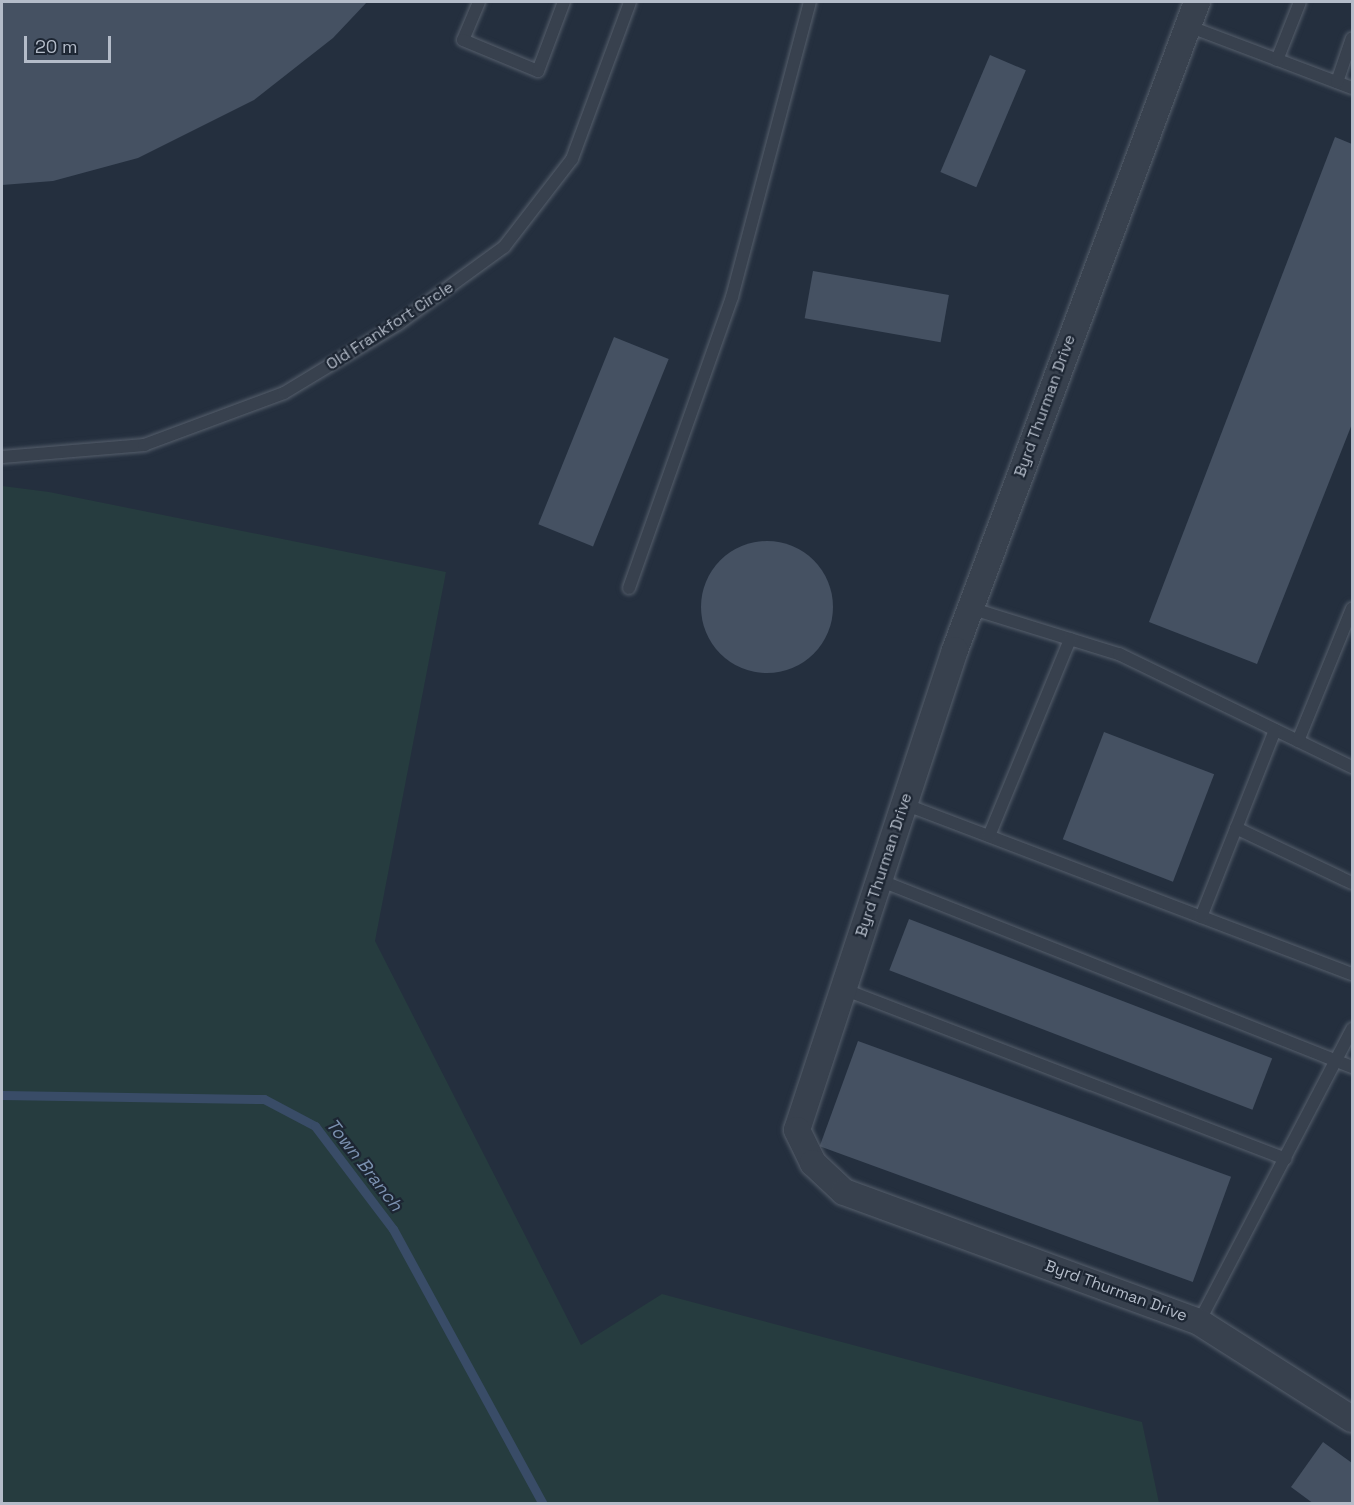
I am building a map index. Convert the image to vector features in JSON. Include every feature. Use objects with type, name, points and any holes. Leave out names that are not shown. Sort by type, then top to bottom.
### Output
[{"type":"street","name":"Byrd Thurman Drive","points":[[1197,2],[970,608],[797,1130],[813,1164],[844,1192],[1199,1322],[1353,1419]]},
{"type":"lane","points":[[479,2],[463,40],[538,71],[564,2]]},
{"type":"lane","name":"Old Frankfort Circle","points":[[2,457],[144,445],[284,393],[399,324],[504,247],[572,159],[630,2]]},
{"type":"lane","points":[[629,588],[732,297],[810,2]]},
{"type":"lane","points":[[1277,60],[1300,2]]},
{"type":"lane","points":[[1188,26],[1353,88]]},
{"type":"lane","points":[[1336,82],[1353,39]]},
{"type":"lane","points":[[970,608],[1119,654],[1353,767]]},
{"type":"lane","points":[[1298,741],[1353,609]]},
{"type":"lane","points":[[989,836],[1070,639]]},
{"type":"lane","points":[[1201,917],[1275,730]]},
{"type":"lane","points":[[904,804],[1353,974]]},
{"type":"lane","points":[[1236,828],[1353,883]]},
{"type":"lane","points":[[879,880],[1336,1058],[1353,1067]]},
{"type":"lane","points":[[843,989],[1285,1159]]},
{"type":"lane","points":[[1199,1322],[1353,1029]]},
{"type":"green space","points":[[2,486],[49,492],[446,572],[375,941],[581,1345],[662,1294],[1142,1422],[1159,1503],[2,1503]]},
{"type":"building","points":[[2,2],[367,2],[333,38],[254,100],[138,158],[53,181],[2,185]]},
{"type":"building","points":[[990,55],[1026,70],[976,187],[940,172]]},
{"type":"building","points":[[1335,137],[1352,144],[1352,424],[1257,664],[1149,622]]},
{"type":"building","points":[[813,271],[949,295],[941,342],[805,318]]},
{"type":"building","points":[[614,337],[669,359],[593,546],[538,524]]},
{"type":"building","points":[[767,541],[792,546],[813,561],[828,582],[833,607],[828,632],[813,653],[792,668],[767,673],[742,668],[721,653],[706,632],[701,607],[706,582],[721,561],[742,546]]},
{"type":"building","points":[[1104,732],[1214,774],[1173,882],[1063,839]]},
{"type":"building","points":[[909,919],[1272,1058],[1252,1110],[889,970]]},
{"type":"building","points":[[858,1041],[1231,1177],[1193,1282],[820,1146]]},
{"type":"building","points":[[1323,1442],[1352,1463],[1352,1504],[1314,1504],[1291,1487]]},
{"type":"waterway","name":"Town Branch","points":[[2,1095],[264,1099],[315,1126],[393,1229],[543,1504]]}]
